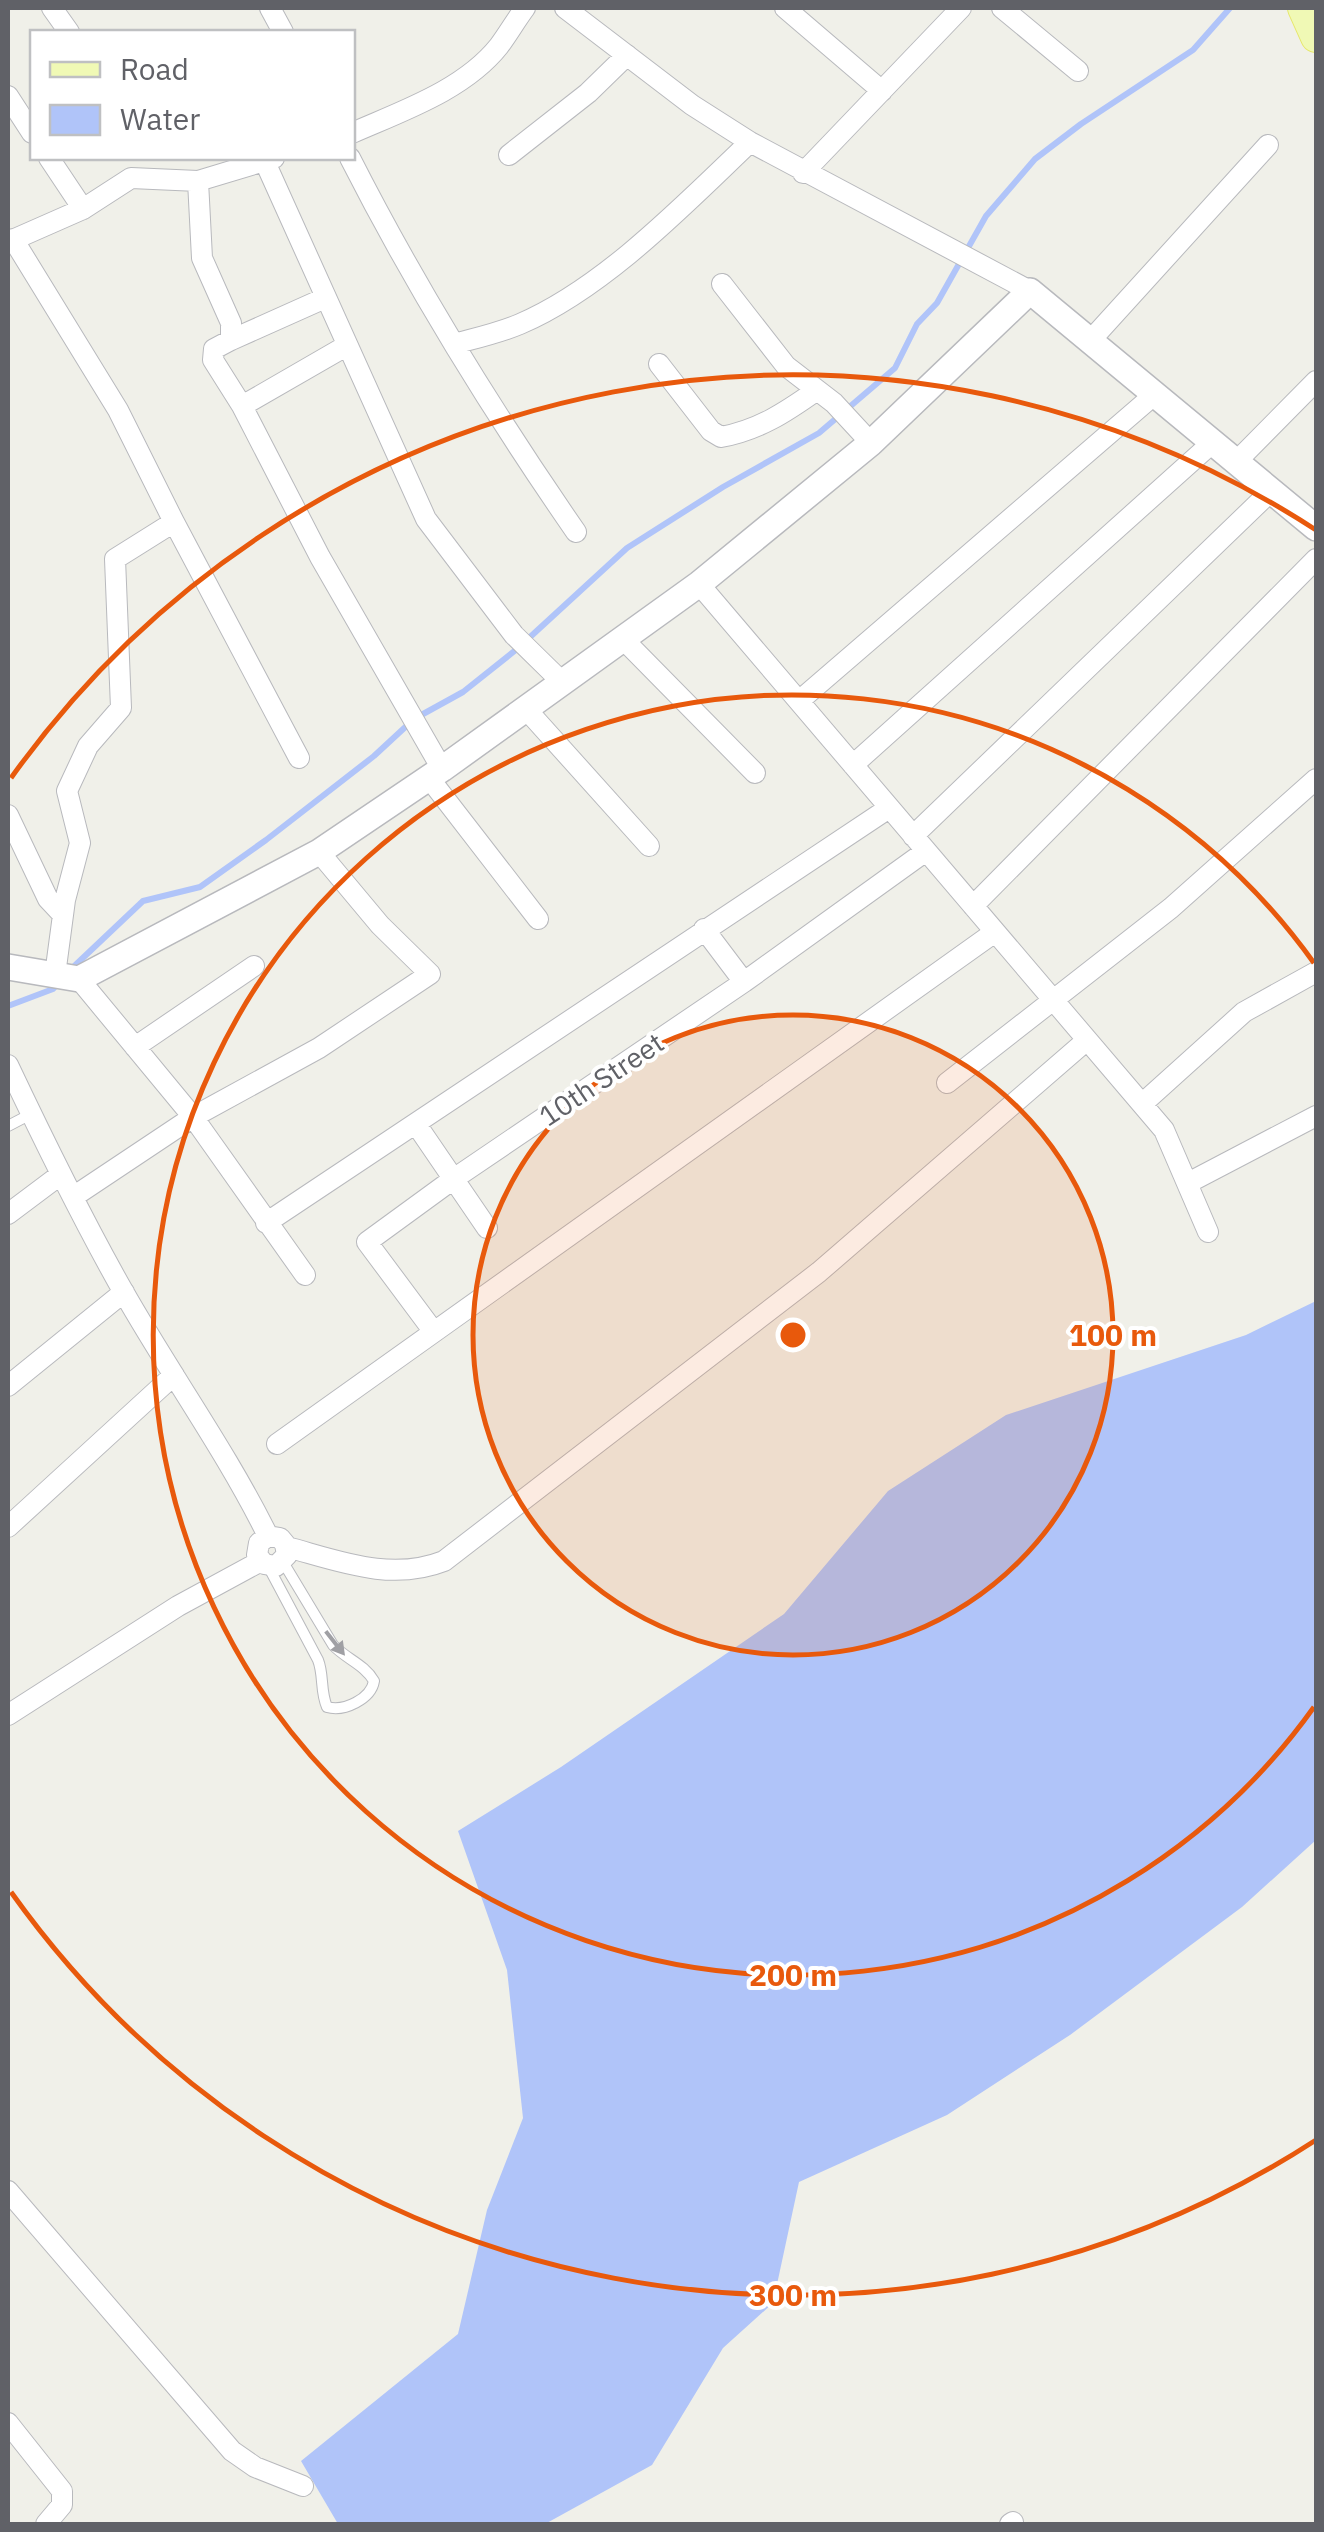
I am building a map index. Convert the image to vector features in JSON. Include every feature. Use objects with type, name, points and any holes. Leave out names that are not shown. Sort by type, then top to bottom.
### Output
[{"type":"main road","points":[[1303,8],[1316,36]]},
{"type":"street","points":[[52,8],[68,30]]},
{"type":"street","points":[[270,8],[282,30]]},
{"type":"street","points":[[355,131],[419,104],[470,74],[497,48],[524,8]]},
{"type":"street","points":[[565,8],[692,105],[750,142],[1030,291],[1316,528]]},
{"type":"street","points":[[785,8],[882,91]]},
{"type":"street","points":[[804,173],[961,8]]},
{"type":"street","points":[[1002,8],[1078,71]]},
{"type":"street","points":[[510,155],[588,93],[627,55]]},
{"type":"street","points":[[8,96],[30,130]]},
{"type":"street","points":[[454,344],[520,324],[581,290],[672,217],[750,142]]},
{"type":"street","points":[[1090,341],[1268,144]]},
{"type":"street","points":[[50,160],[84,209]]},
{"type":"street","points":[[143,160],[150,179]]},
{"type":"street","points":[[299,758],[118,410],[10,240],[84,209],[131,178],[198,182],[270,160],[325,298],[426,519],[514,635],[562,683]]},
{"type":"street","points":[[351,160],[392,241],[502,425],[576,532]]},
{"type":"street","points":[[198,182],[202,258],[231,323],[231,340]]},
{"type":"street","points":[[722,284],[786,366],[852,420],[871,443]]},
{"type":"street","points":[[66,977],[319,852],[435,774],[699,584],[871,443],[1030,291]]},
{"type":"street","points":[[325,298],[214,349],[213,360],[420,732],[435,774],[538,920]]},
{"type":"street","points":[[242,406],[346,346]]},
{"type":"street","points":[[659,364],[721,437],[751,430],[826,397]]},
{"type":"street","points":[[1236,462],[1316,381]]},
{"type":"street","points":[[799,702],[1154,395]]},
{"type":"street","points":[[853,765],[1212,443]]},
{"type":"street","name":"10th Street","points":[[434,1332],[367,1242],[744,982],[920,844],[1271,492]]},
{"type":"street","points":[[66,977],[63,915],[80,843],[66,791],[88,746],[122,708],[116,559],[174,522]]},
{"type":"street","points":[[972,906],[1316,559]]},
{"type":"street","points":[[699,584],[1164,1130],[1208,1232]]},
{"type":"street","points":[[622,638],[755,773]]},
{"type":"street","points":[[526,709],[649,846]]},
{"type":"street","points":[[947,1083],[1171,908],[1316,779]]},
{"type":"street","points":[[266,1223],[890,808]]},
{"type":"street","points":[[8,815],[48,899],[63,915]]},
{"type":"street","points":[[72,1197],[193,1117],[319,1048],[430,974],[380,925],[319,852]]},
{"type":"street","points":[[704,929],[744,982]]},
{"type":"street","points":[[277,1444],[994,932]]},
{"type":"street","points":[[135,1047],[254,966]]},
{"type":"street","points":[[8,967],[66,977],[135,1047],[193,1117],[305,1276]]},
{"type":"street","points":[[1142,1104],[1244,1012],[1316,972]]},
{"type":"street","points":[[8,1715],[178,1606],[273,1554],[410,1571],[444,1561],[819,1272],[1087,1040]]},
{"type":"street","points":[[8,1065],[60,1175],[124,1292],[236,1472],[273,1554]]},
{"type":"street","points":[[1188,1184],[1316,1116]]},
{"type":"street","points":[[416,1124],[487,1228]]},
{"type":"street","points":[[8,1214],[60,1175]]},
{"type":"street","points":[[8,1386],[124,1292]]},
{"type":"street","points":[[8,1527],[174,1375]]},
{"type":"street","points":[[8,2191],[232,2451],[255,2467],[303,2486]]},
{"type":"street","points":[[8,2422],[62,2491],[62,2505],[46,2524]]},
{"type":"lane","points":[[8,1126],[31,1114]]},
{"type":"lane","points":[[273,1554],[340,1654],[369,1672],[374,1681],[367,1696],[338,1709],[327,1706],[318,1660],[273,1554]]},
{"type":"water","points":[[1316,1301],[1316,1840],[1242,1907],[1070,2035],[947,2115],[799,2182],[773,2303],[723,2348],[652,2465],[545,2524],[338,2524],[301,2461],[458,2334],[487,2210],[523,2118],[507,1970],[458,1831],[561,1767],[784,1614],[888,1491],[1006,1415],[1246,1335]]},
{"type":"waterway","points":[[68,972],[143,901],[200,887],[374,756],[414,719],[463,692],[517,649],[627,548],[723,487],[819,433],[895,368],[917,324],[937,303],[986,216],[1035,159],[1193,50],[1230,8]]},
{"type":"waterway","points":[[8,1006],[53,989],[60,981]]}]
